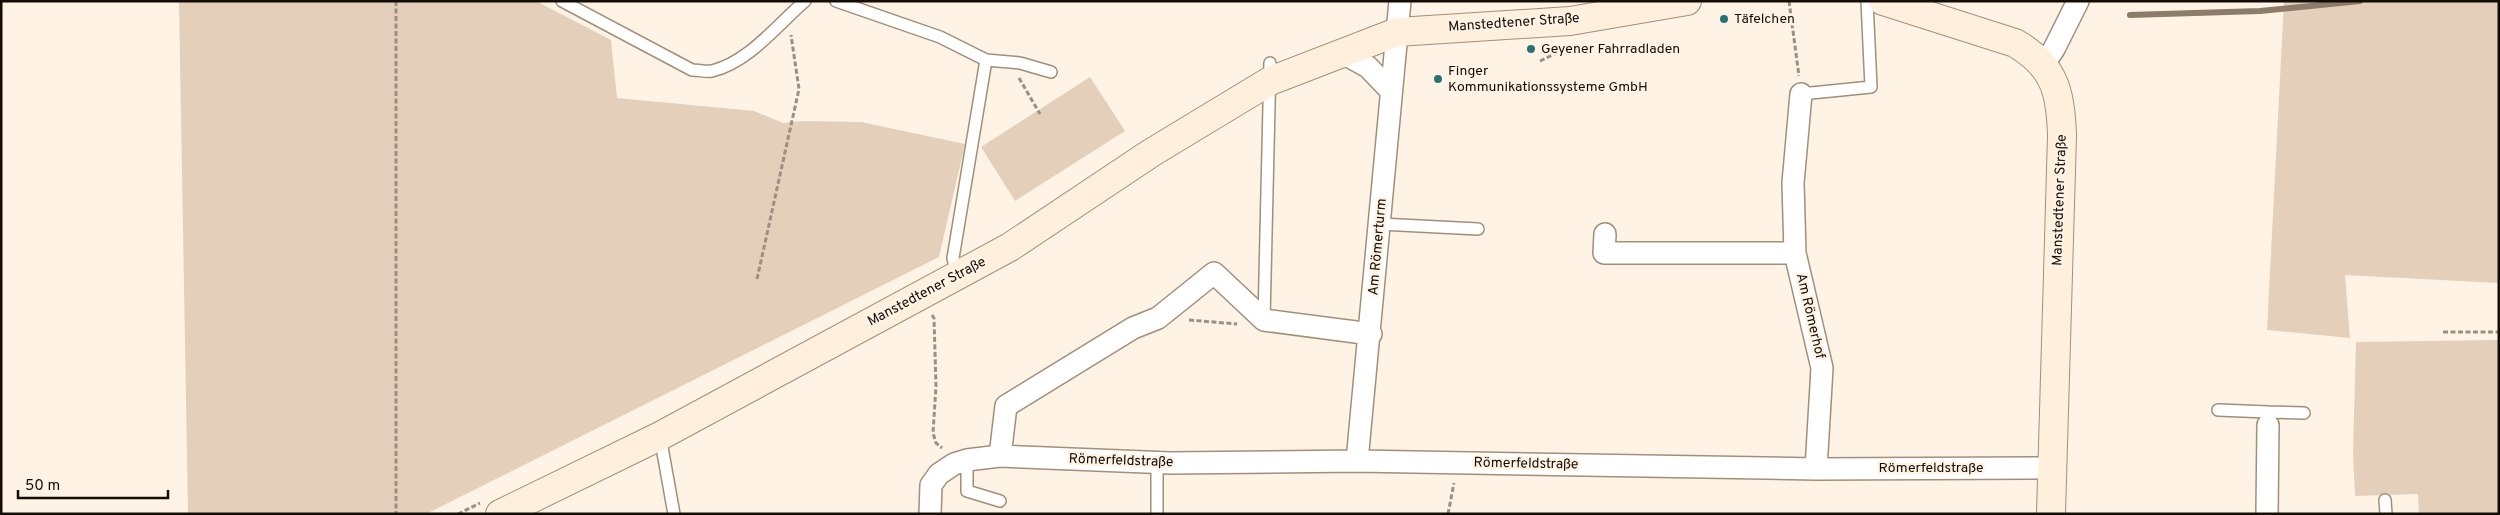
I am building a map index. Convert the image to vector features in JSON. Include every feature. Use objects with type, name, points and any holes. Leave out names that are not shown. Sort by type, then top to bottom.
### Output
[{"type":"street","name":"Am Römerturm","points":[[1358,461],[1400,1]]},
{"type":"street","name":"Manstedtener Straße","points":[[500,514],[660,436],[1010,247],[1270,72],[1343,52],[1397,32],[1563,21],[1688,1]]},
{"type":"street","name":"Manstedtener Straße","points":[[1883,1],[2015,43],[2033,53],[2044,64],[2055,84],[2061,105],[2062,136],[2051,514]]},
{"type":"street","points":[[2044,64],[2054,49],[2078,1]]},
{"type":"street","points":[[1343,52],[1368,67],[1391,91]]},
{"type":"street","name":"Am Römerhof","points":[[1801,94],[1793,183],[1795,253],[1822,368],[1816,469]]},
{"type":"street","points":[[1605,234],[1604,253],[1795,253]]},
{"type":"street","points":[[1000,456],[1006,406],[1133,328],[1158,318],[1214,273],[1264,320],[1371,334]]},
{"type":"street","points":[[2267,514],[2268,419]]},
{"type":"street","name":"Römerfeldstraße","points":[[960,462],[1000,456],[1156,463],[1358,461],[1816,469],[2051,468]]},
{"type":"street","points":[[930,514],[931,485],[939,474],[960,462]]},
{"type":"lane","points":[[562,1],[692,70],[710,71],[727,65],[747,53],[805,1]]},
{"type":"lane","points":[[836,1],[940,37],[986,60],[1020,63],[1051,72]]},
{"type":"lane","points":[[1801,94],[1871,87],[1867,1]]},
{"type":"lane","points":[[957,276],[953,258],[986,60]]},
{"type":"lane","points":[[1264,320],[1270,72]]},
{"type":"lane","points":[[1380,224],[1478,229]]},
{"type":"lane","points":[[2218,410],[2268,419],[2304,413]]},
{"type":"lane","points":[[660,436],[674,514]]},
{"type":"lane","points":[[960,462],[968,491],[1000,501]]},
{"type":"lane","points":[[1156,463],[1157,514]]},
{"type":"lane","points":[[2385,500],[2386,514]]},
{"type":"path","points":[[396,1],[396,514]]},
{"type":"path","points":[[1789,1],[1801,94]]},
{"type":"path","points":[[757,279],[798,89],[788,15]]},
{"type":"path","points":[[1540,61],[1563,50]]},
{"type":"path","points":[[1010,62],[1040,114]]},
{"type":"path","points":[[919,297],[934,318],[936,386],[933,432],[936,442],[960,462]]},
{"type":"path","points":[[1158,318],[1258,326],[1264,320]]},
{"type":"path","points":[[2443,332],[2499,332]]},
{"type":"path","points":[[1448,514],[1458,463]]},
{"type":"shaded area","points":[[179,1],[536,1],[611,40],[617,98],[754,111],[783,123],[804,121],[861,122],[965,144],[939,257],[426,514],[188,514]]},
{"type":"shaded area","points":[[2284,1],[2499,1],[2499,283],[2345,275],[2350,338],[2267,330]]},
{"type":"shaded area","points":[[1090,77],[1125,131],[1015,201],[981,147]]},
{"type":"shaded area","points":[[2499,340],[2499,514],[2419,514],[2418,494],[2355,496],[2353,453],[2356,342]]},
{"type":"waterway","points":[[2130,15],[2260,11],[2360,1]]},
{"type":"place","name":"Täfelchen","points":[[1724,19]]},
{"type":"place","name":"Geyener Fahrradladen","points":[[1531,49]]},
{"type":"place","name":"Finger Kommunikationssysteme GmbH","points":[[1438,79]]}]
